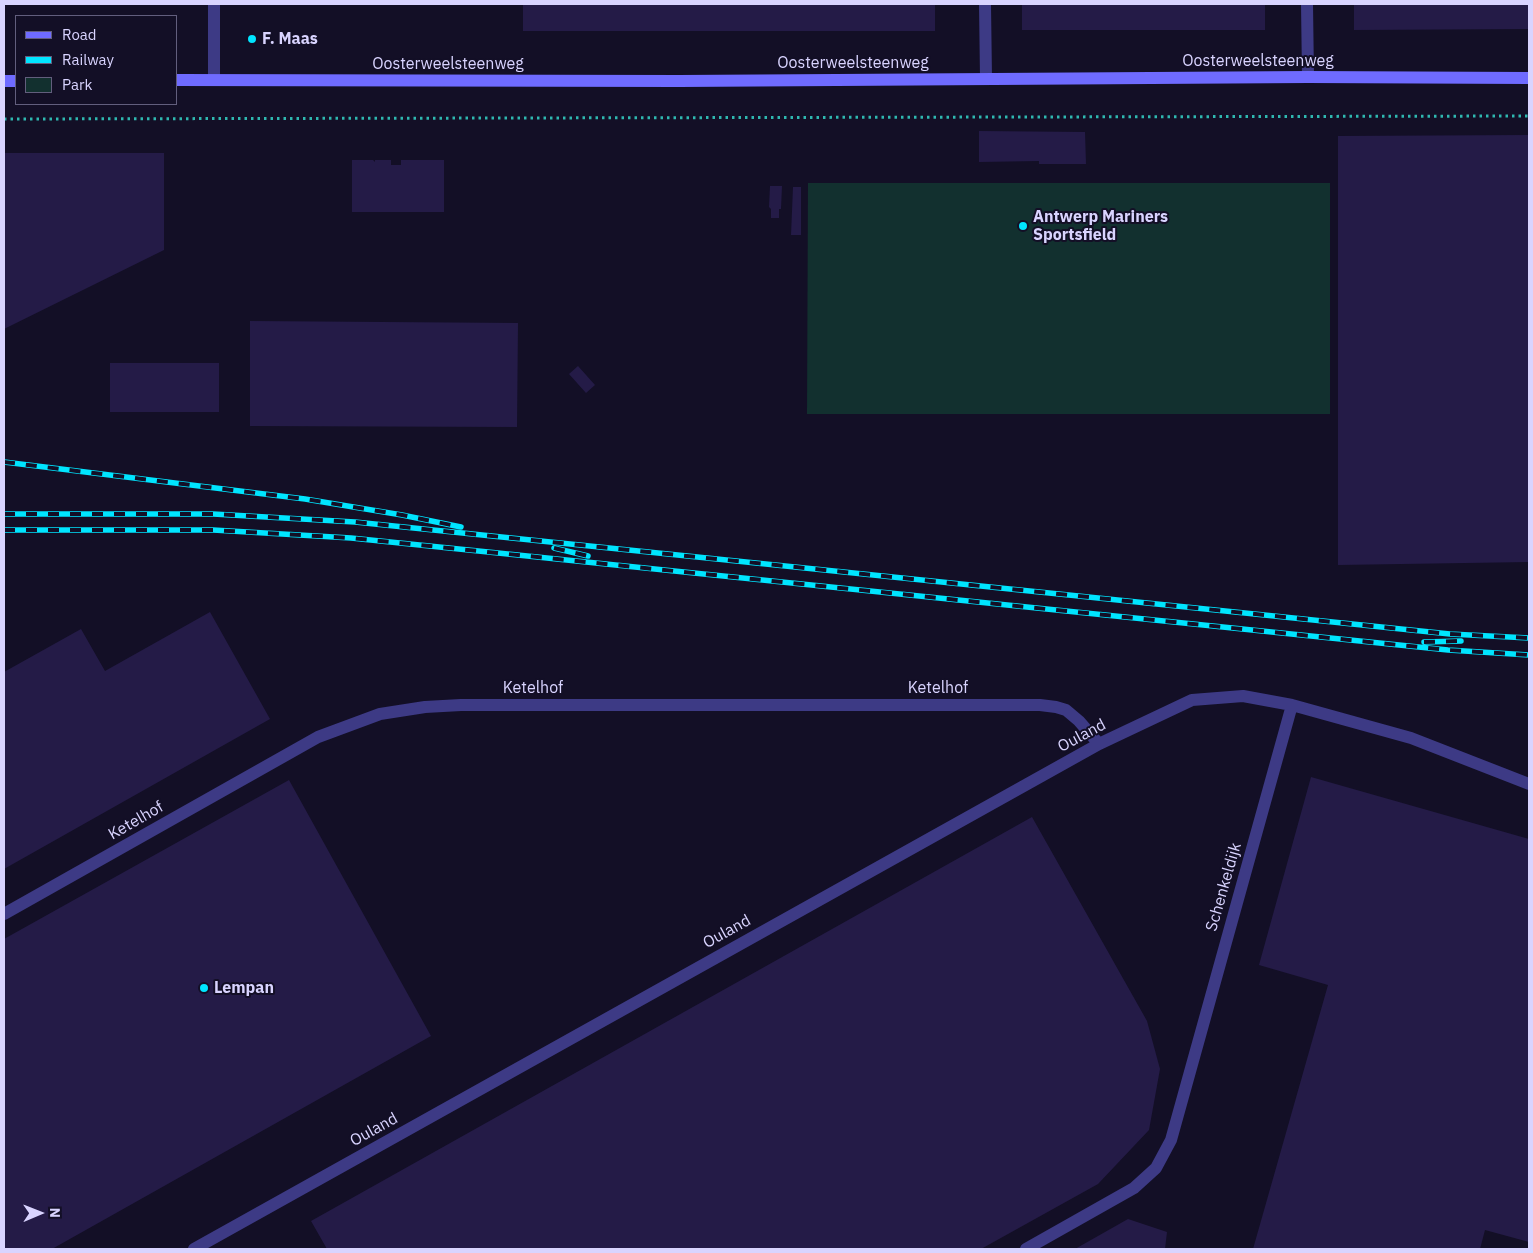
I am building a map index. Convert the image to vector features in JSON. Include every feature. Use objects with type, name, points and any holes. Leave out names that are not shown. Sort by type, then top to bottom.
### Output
[{"type":"main road","name":"Oosterweelsteenweg","points":[[178,80],[661,81],[986,78],[1529,78]]},
{"type":"street","points":[[214,4],[214,80]]},
{"type":"street","points":[[985,4],[986,78]]},
{"type":"street","points":[[1307,4],[1308,77]]},
{"type":"street","name":"Ouland","points":[[194,1249],[1099,744],[1192,700],[1244,696],[1292,705]]},
{"type":"street","name":"Ketelhof","points":[[4,914],[318,737],[380,714],[416,708],[461,705],[1056,706],[1066,710],[1079,721],[1099,744]]},
{"type":"street","points":[[1292,705],[1411,738],[1529,784]]},
{"type":"street","name":"Schenkeldijk","points":[[1026,1249],[1134,1188],[1156,1168],[1171,1140],[1292,705]]},
{"type":"path","points":[[4,119],[1529,116]]},
{"type":"green space","points":[[808,183],[1330,183],[1330,414],[807,414]]},
{"type":"building","points":[[523,4],[935,4],[935,31],[523,31]]},
{"type":"building","points":[[1022,4],[1265,4],[1265,30],[1022,30]]},
{"type":"building","points":[[1354,4],[1529,4],[1529,29],[1354,30]]},
{"type":"building","points":[[979,131],[1085,132],[1086,164],[1039,164],[1039,161],[979,162]]},
{"type":"building","points":[[1529,135],[1529,562],[1338,565],[1338,136]]},
{"type":"building","points":[[4,153],[164,153],[164,250],[4,329]]},
{"type":"building","points":[[352,160],[373,160],[375,162],[375,160],[391,160],[391,165],[401,165],[401,160],[444,160],[444,212],[352,212]]},
{"type":"building","points":[[770,186],[782,186],[779,218],[771,218],[771,209],[769,207]]},
{"type":"building","points":[[793,187],[801,187],[801,235],[791,235]]},
{"type":"building","points":[[250,321],[518,323],[517,427],[250,426]]},
{"type":"building","points":[[110,363],[219,363],[219,412],[110,412]]},
{"type":"building","points":[[578,366],[595,385],[586,393],[569,374]]},
{"type":"building","points":[[210,612],[270,719],[4,869],[4,672],[81,629],[105,671]]},
{"type":"building","points":[[1311,777],[1529,839],[1529,1242],[1485,1230],[1480,1249],[1253,1249],[1328,985],[1259,965]]},
{"type":"building","name":"Lempan","points":[[289,780],[431,1036],[52,1249],[4,1249],[4,939]]},
{"type":"building","points":[[1032,817],[1147,1021],[1160,1069],[1149,1130],[1098,1184],[981,1249],[327,1249],[311,1221]]},
{"type":"building","points":[[1128,1219],[1167,1232],[1165,1249],[1075,1249]]},
{"type":"railway","points":[[4,462],[305,499],[461,527]]},
{"type":"railway","points":[[4,514],[213,514],[355,522],[1450,634],[1529,638]]},
{"type":"railway","points":[[4,530],[213,530],[351,538],[1448,650],[1529,655]]},
{"type":"railway","points":[[554,548],[588,556]]},
{"type":"railway","points":[[1424,642],[1461,641]]},
{"type":"place","name":"F. Maas","points":[[252,39]]},
{"type":"place","name":"Antwerp Mariners Sportsfield","points":[[1023,226]]},
{"type":"place","name":"Lempan","points":[[204,988]]}]
